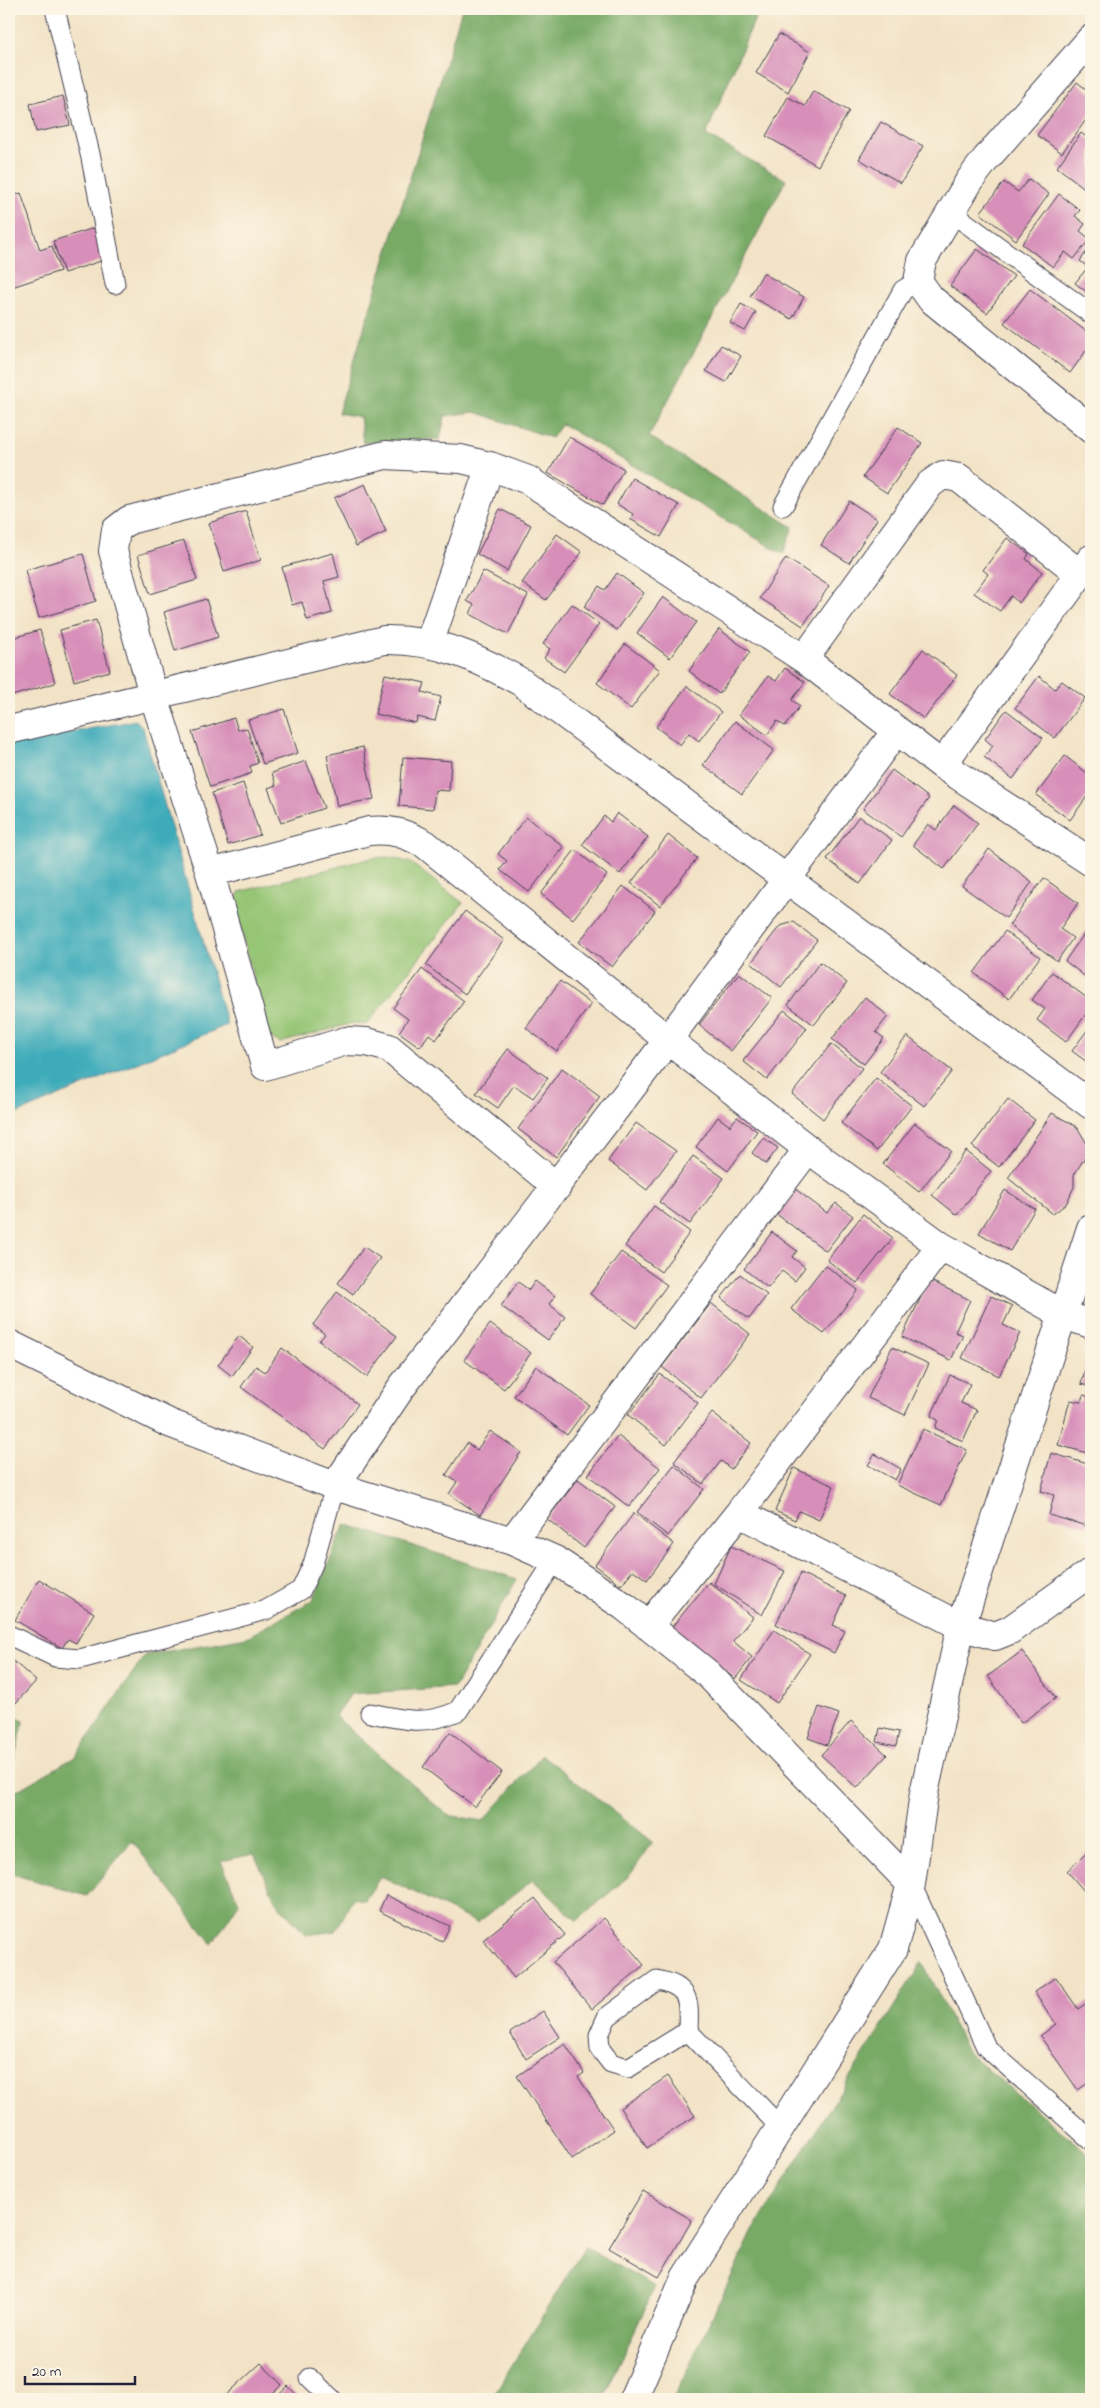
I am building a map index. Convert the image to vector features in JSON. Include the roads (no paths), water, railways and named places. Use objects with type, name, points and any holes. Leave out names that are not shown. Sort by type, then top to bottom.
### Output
[{"type":"street","points":[[1088,50],[986,159],[922,261],[918,281],[931,299],[1091,429]]},
{"type":"street","points":[[558,1187],[389,1048],[367,1042],[346,1041],[265,1066],[210,873],[153,694],[113,551],[116,530],[128,520],[384,454],[461,459],[490,466],[528,480],[804,659],[942,765],[1090,859]]},
{"type":"street","points":[[429,644],[490,466]]},
{"type":"street","points":[[804,659],[930,484],[943,475],[959,478],[1086,567],[942,765]]},
{"type":"street","points":[[9,730],[384,640],[406,640],[429,644],[478,658],[521,682],[786,881],[1091,1105]]},
{"type":"street","points":[[335,1486],[401,1388],[558,1187],[896,731]]},
{"type":"street","points":[[210,873],[369,831],[390,829],[406,834],[425,844],[668,1040],[808,1148],[940,1246],[1064,1314],[1091,1324]]},
{"type":"street","points":[[512,1541],[808,1148]]},
{"type":"street","points":[[633,2399],[684,2278],[893,1949],[911,1884],[924,1793],[961,1626],[1091,1228]]},
{"type":"street","points":[[648,1626],[739,1513],[940,1246]]},
{"type":"street","points":[[9,1344],[169,1423],[335,1486],[512,1541],[555,1560],[648,1626],[708,1674],[911,1884]]},
{"type":"street","points":[[739,1513],[961,1626],[995,1636],[1010,1630],[1091,1572]]},
{"type":"lane","points":[[55,9],[91,158],[115,284]]},
{"type":"lane","points":[[951,212],[1091,314]]},
{"type":"lane","points":[[783,506],[903,290],[918,281]]},
{"type":"lane","points":[[9,1635],[56,1657],[80,1659],[266,1610],[301,1590],[313,1564],[335,1486]]},
{"type":"lane","points":[[370,1713],[409,1721],[438,1720],[458,1711],[555,1560]]},
{"type":"lane","points":[[911,1884],[986,2047],[1091,2140]]},
{"type":"lane","points":[[688,2032],[628,2068],[611,2063],[600,2049],[599,2035],[607,2017],[657,1980],[671,1983],[682,1992],[689,2003],[688,2032],[779,2126]]},
{"type":"lane","points":[[310,2378],[332,2399]]},
{"type":"water","points":[[136,720],[143,728],[227,1025],[9,1117],[9,744]]}]
